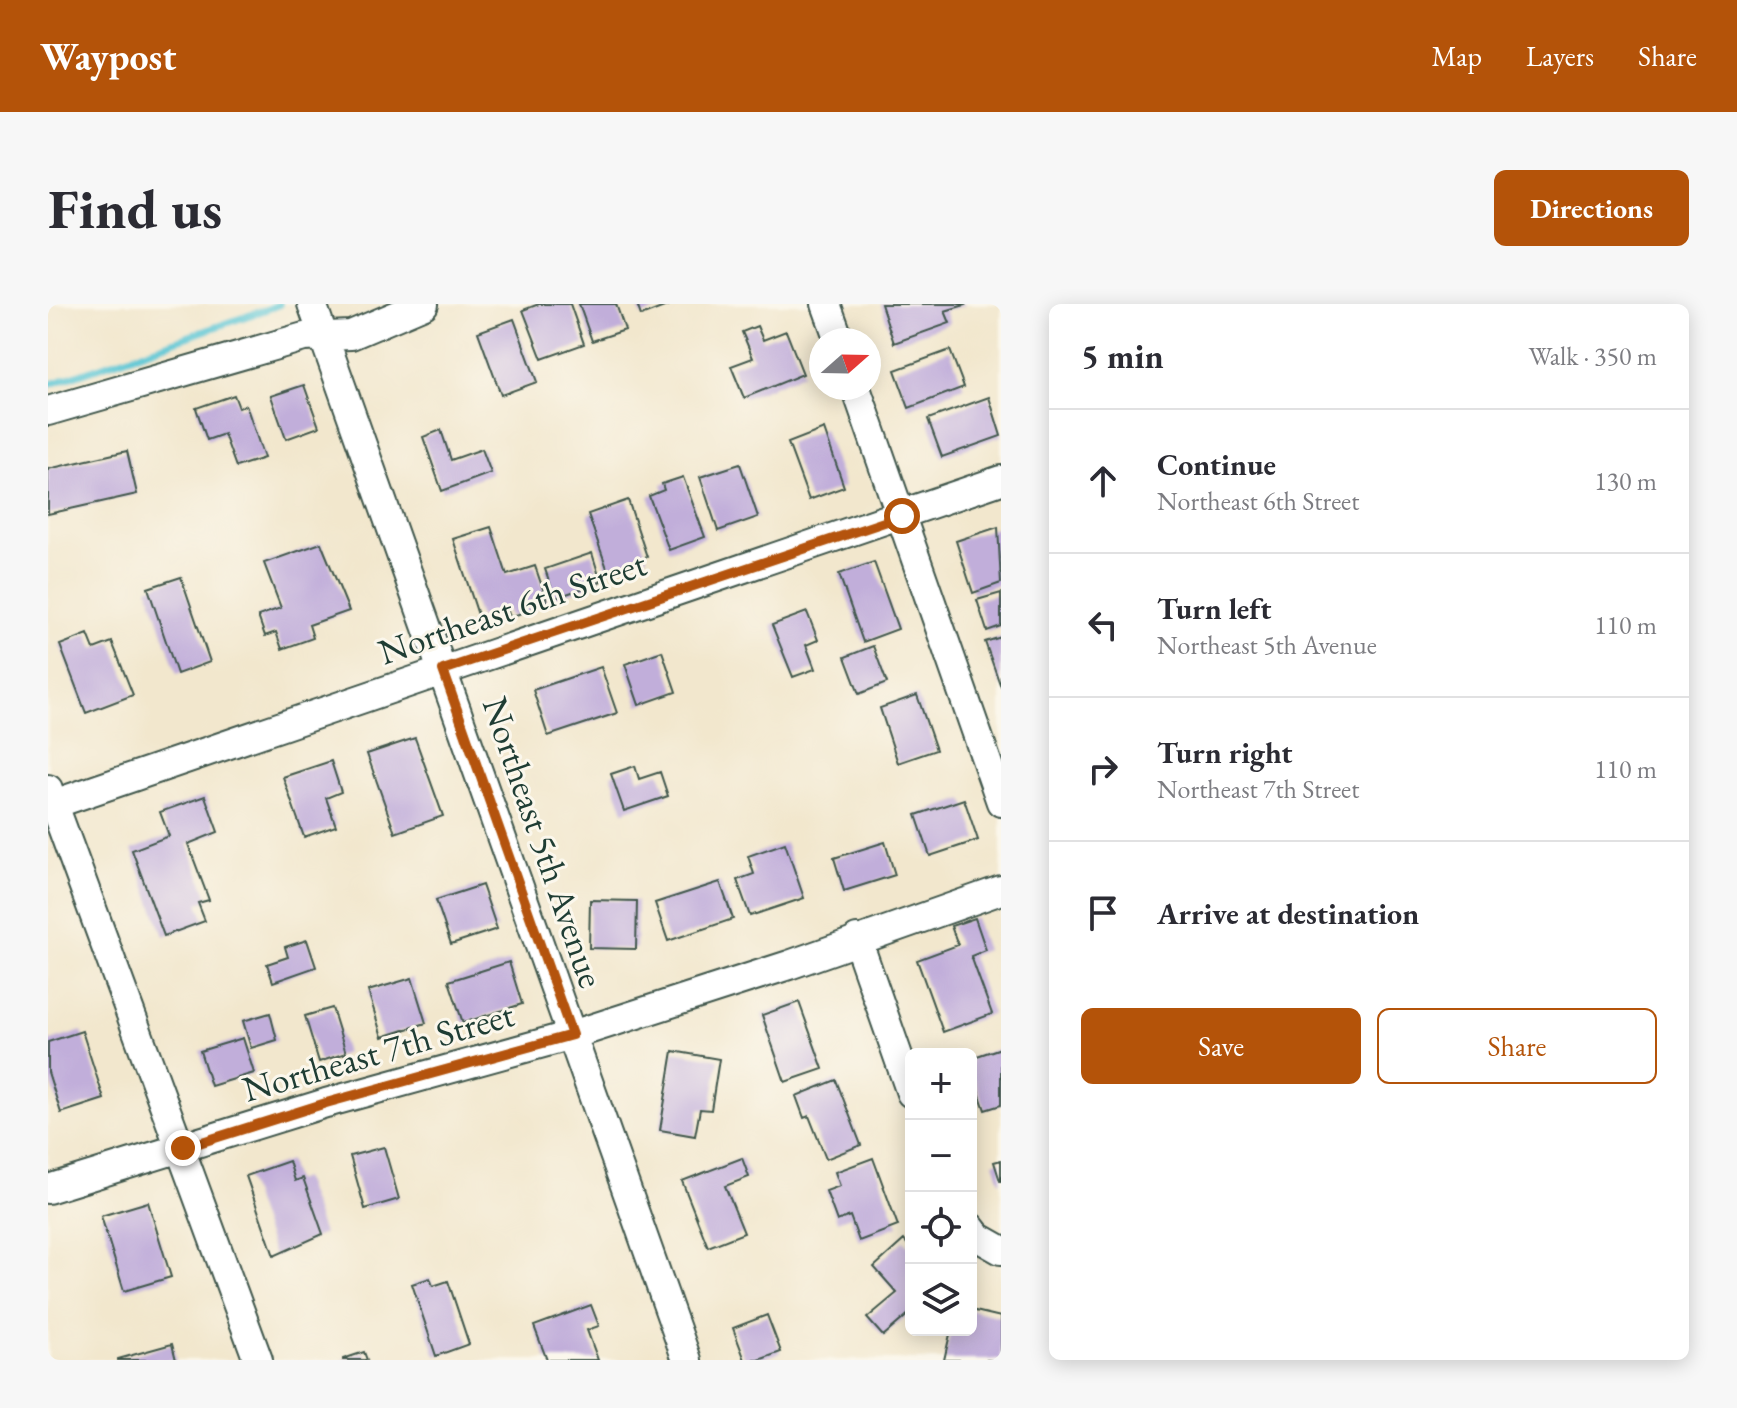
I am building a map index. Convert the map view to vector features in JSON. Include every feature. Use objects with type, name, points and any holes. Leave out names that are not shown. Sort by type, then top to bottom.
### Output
[{"type":"street","name":"Northeast 5th Avenue","points":[[312,304],[687,1360]]},
{"type":"street","points":[[48,411],[304,337],[351,335],[424,304]]},
{"type":"street","points":[[826,304],[835,328]]},
{"type":"street","points":[[860,400],[1001,802]]},
{"type":"street","name":"Northeast 6th Street","points":[[50,799],[443,670],[1001,480]]},
{"type":"street","points":[[50,799],[183,1148],[258,1360]]},
{"type":"street","name":"Northeast 7th Street","points":[[48,1189],[326,1103],[572,1035],[1001,890]]},
{"type":"street","points":[[857,939],[905,1076]]},
{"type":"street","points":[[977,1236],[1001,1250]]},
{"type":"building","points":[[539,304],[570,304],[584,344],[542,359],[523,310]]},
{"type":"building","points":[[579,304],[616,304],[625,330],[592,341]]},
{"type":"building","points":[[637,304],[672,304],[641,316]]},
{"type":"building","points":[[881,304],[965,305],[945,311],[950,323],[894,343]]},
{"type":"building","points":[[514,319],[537,382],[501,395],[478,332]]},
{"type":"building","points":[[757,326],[763,340],[786,331],[803,374],[744,398],[731,366],[753,358],[742,332]]},
{"type":"building","points":[[950,350],[964,387],[909,408],[895,370]]},
{"type":"building","points":[[304,385],[319,427],[286,439],[271,396]]},
{"type":"building","points":[[234,395],[239,408],[246,405],[264,458],[236,467],[224,434],[207,440],[196,408]]},
{"type":"building","points":[[989,397],[1001,436],[942,457],[928,419]]},
{"type":"building","points":[[824,429],[844,487],[809,500],[788,443]]},
{"type":"building","points":[[441,430],[451,460],[482,449],[491,473],[442,491],[423,437]]},
{"type":"building","points":[[127,451],[137,494],[48,514],[48,469]]},
{"type":"building","points":[[740,464],[758,517],[718,531],[700,477]]},
{"type":"building","points":[[683,477],[705,537],[669,550],[649,496],[664,490],[662,484]]},
{"type":"building","points":[[628,500],[647,557],[608,571],[588,514]]},
{"type":"building","points":[[491,527],[507,575],[535,566],[548,604],[510,617],[507,609],[479,618],[453,539]]},
{"type":"building","points":[[998,527],[1001,583],[973,593],[956,541]]},
{"type":"building","points":[[321,543],[349,611],[309,625],[313,638],[282,649],[276,632],[265,636],[258,616],[281,608],[264,563]]},
{"type":"building","points":[[592,553],[601,582],[555,598],[545,569]]},
{"type":"building","points":[[874,562],[898,629],[863,642],[839,574]]},
{"type":"building","points":[[181,577],[210,662],[177,674],[148,588]]},
{"type":"building","points":[[1001,593],[1001,626],[987,631],[977,600]]},
{"type":"building","points":[[807,612],[818,640],[806,645],[815,669],[793,677],[772,625]]},
{"type":"building","points":[[88,634],[94,649],[112,642],[133,695],[86,713],[60,645]]},
{"type":"building","points":[[1001,637],[1001,687],[985,642]]},
{"type":"building","points":[[873,646],[887,683],[859,694],[845,657]]},
{"type":"building","points":[[662,651],[676,692],[639,705],[625,664]]},
{"type":"building","points":[[601,667],[617,713],[548,736],[533,690]]},
{"type":"building","points":[[917,695],[936,750],[898,763],[880,708]]},
{"type":"building","points":[[415,738],[443,816],[395,833],[367,754]]},
{"type":"building","points":[[331,761],[341,792],[326,798],[336,826],[304,837],[283,777]]},
{"type":"building","points":[[635,766],[639,779],[660,772],[668,796],[624,811],[611,774]]},
{"type":"building","points":[[205,796],[218,832],[188,844],[209,900],[198,903],[205,921],[164,936],[132,850],[169,836],[160,812]]},
{"type":"building","points":[[964,799],[978,840],[930,856],[916,815]]},
{"type":"building","points":[[885,842],[895,875],[844,891],[834,858]]},
{"type":"building","points":[[785,843],[804,898],[750,916],[737,880],[754,874],[748,856]]},
{"type":"building","points":[[720,882],[733,919],[668,941],[655,903]]},
{"type":"building","points":[[482,885],[497,929],[451,944],[436,900]]},
{"type":"building","points":[[590,900],[637,901],[636,949],[589,948]]},
{"type":"building","points":[[975,918],[986,950],[971,956],[992,1014],[943,1032],[917,960],[958,945],[951,926]]},
{"type":"building","points":[[307,940],[316,967],[273,982],[267,964],[288,957],[285,947]]},
{"type":"building","points":[[509,962],[522,1004],[463,1023],[449,981]]},
{"type":"building","points":[[412,978],[426,1023],[382,1037],[368,991]]},
{"type":"building","points":[[799,1002],[823,1069],[785,1082],[762,1015]]},
{"type":"building","points":[[332,1008],[346,1053],[319,1062],[305,1016]]},
{"type":"building","points":[[270,1013],[277,1040],[251,1048],[243,1021]]},
{"type":"building","points":[[82,1031],[104,1099],[61,1113],[48,1072],[48,1042]]},
{"type":"building","points":[[243,1038],[254,1073],[211,1086],[200,1051]]},
{"type":"building","points":[[1001,1048],[1001,1105],[985,1110],[977,1087],[977,1056]]},
{"type":"building","points":[[673,1051],[719,1059],[711,1110],[700,1109],[695,1136],[660,1130]]},
{"type":"building","points":[[836,1080],[861,1145],[826,1159],[809,1116],[804,1118],[796,1096]]},
{"type":"building","points":[[384,1147],[399,1199],[365,1209],[350,1156]]},
{"type":"building","points":[[742,1158],[749,1177],[725,1186],[744,1233],[708,1247],[682,1181]]},
{"type":"building","points":[[873,1158],[898,1226],[859,1241],[850,1216],[837,1221],[826,1191],[840,1186],[835,1172]]},
{"type":"building","points":[[1001,1160],[1001,1181],[1000,1181],[994,1162]]},
{"type":"building","points":[[289,1161],[295,1181],[303,1178],[323,1234],[274,1256],[246,1176]]},
{"type":"building","points":[[148,1202],[171,1277],[124,1291],[101,1216]]},
{"type":"building","points":[[904,1240],[905,1317],[883,1336],[867,1318],[897,1293],[874,1267]]},
{"type":"building","points":[[430,1278],[433,1286],[448,1281],[469,1344],[436,1356],[412,1284]]},
{"type":"building","points":[[591,1305],[599,1326],[587,1330],[598,1360],[547,1360],[534,1326]]},
{"type":"building","points":[[977,1311],[1001,1317],[1001,1360],[944,1360],[950,1336],[977,1336]]},
{"type":"building","points":[[767,1315],[781,1352],[759,1360],[745,1360],[733,1328]]},
{"type":"building","points":[[172,1344],[176,1360],[118,1360],[118,1359]]},
{"type":"building","points":[[364,1352],[367,1360],[343,1360],[343,1359]]},
{"type":"waterway","points":[[48,385],[279,305]]},
{"type":"route","points":[[183,1148],[326,1103],[572,1035],[443,670],[902,516]]}]
